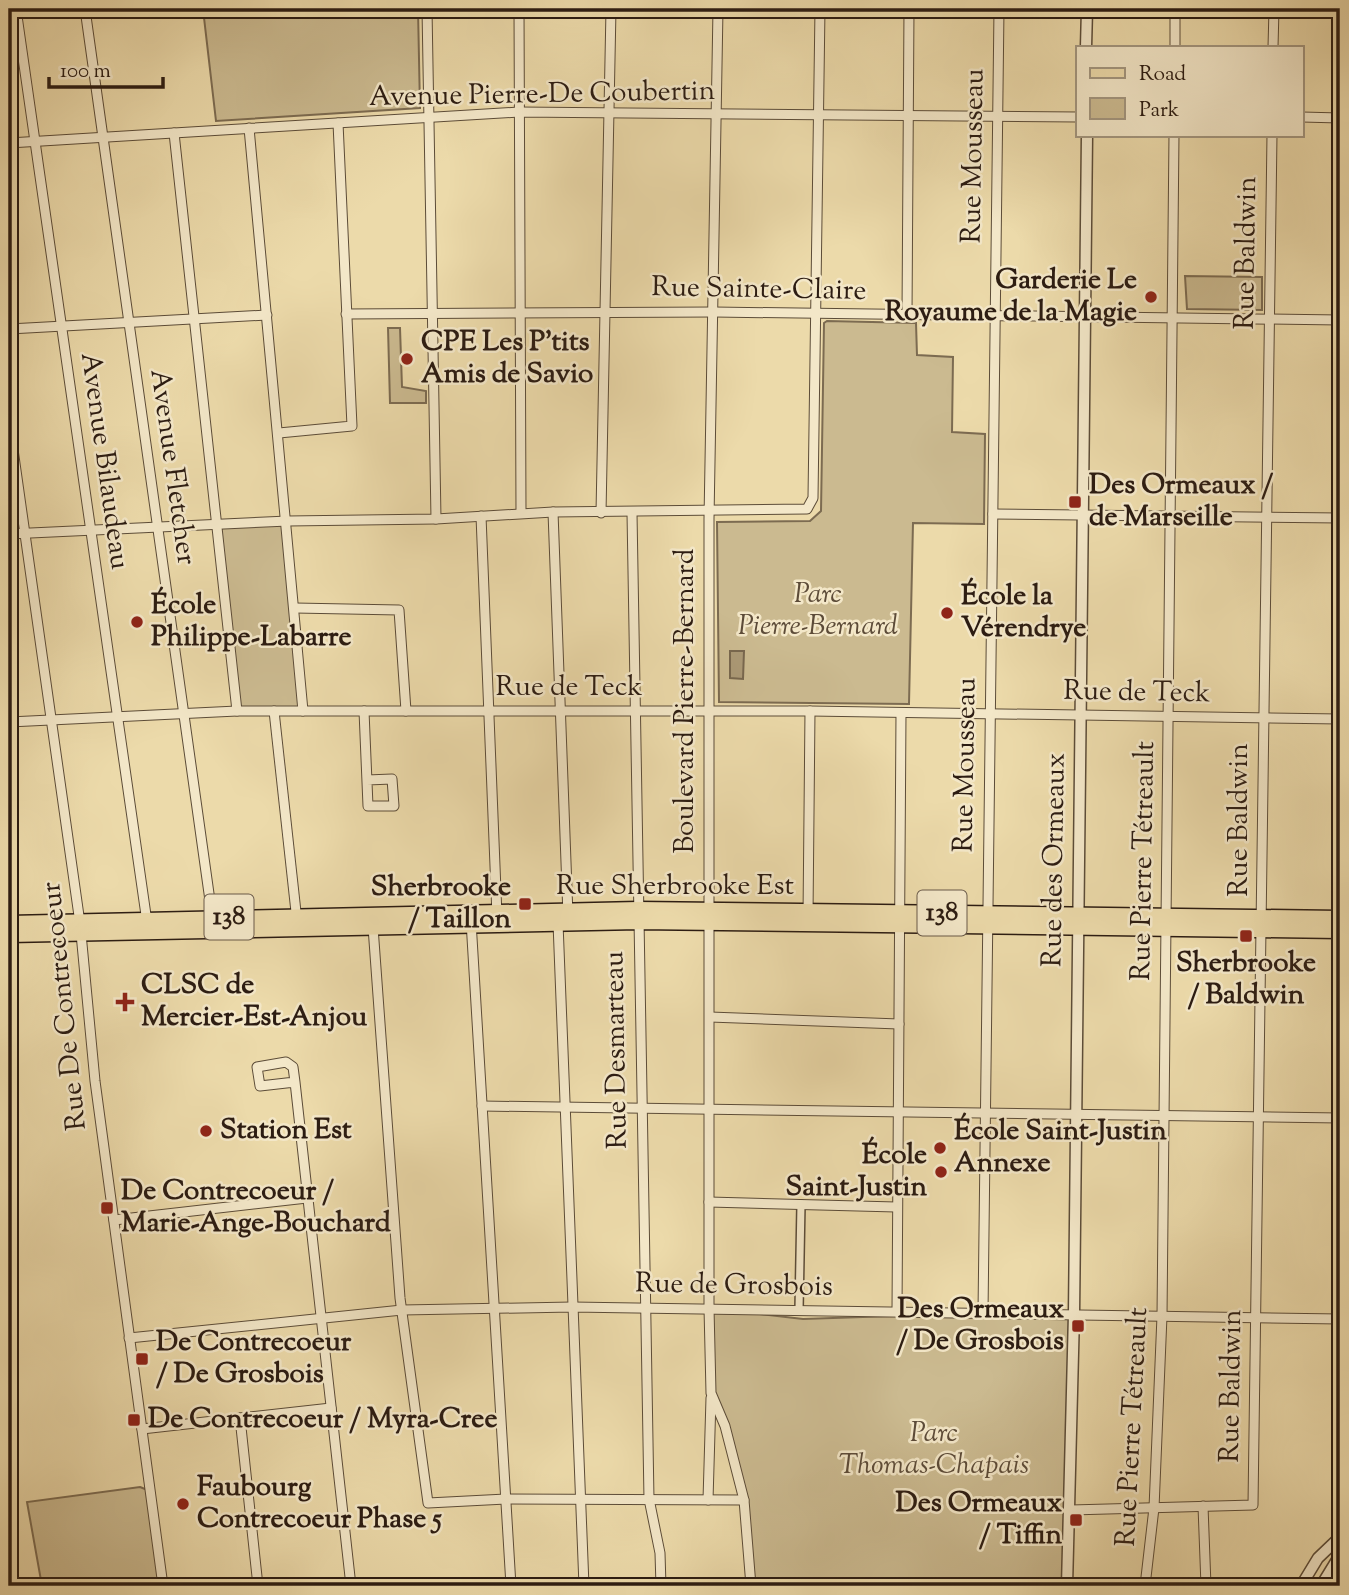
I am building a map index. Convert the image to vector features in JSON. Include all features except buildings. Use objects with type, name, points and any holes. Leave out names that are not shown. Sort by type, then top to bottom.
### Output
[{"type":"main road","name":"Rue Sherbrooke Est","points":[[9,935],[147,926],[497,918],[564,919],[638,915],[1262,923],[1340,931]]},
{"type":"main road","name":"Rue Sherbrooke Est","points":[[1262,923],[1340,918]]},
{"type":"main road","name":"Rue Sherbrooke Est","points":[[297,922],[373,927],[471,919]]},
{"type":"main road","name":"Rue Sherbrooke Est","points":[[9,923],[81,929]]},
{"type":"street","name":"Avenue Bilaudeau","points":[[16,9],[147,926]]},
{"type":"street","name":"Avenue Fletcher","points":[[85,9],[213,925]]},
{"type":"street","points":[[427,9],[436,519]]},
{"type":"street","points":[[519,9],[521,513]]},
{"type":"street","points":[[601,513],[611,9]]},
{"type":"street","name":"Boulevard Pierre-Bernard","points":[[708,1500],[711,1393],[709,512],[718,9]]},
{"type":"street","points":[[9,534],[288,521],[436,519],[554,512],[803,510],[810,506],[813,498],[820,9]]},
{"type":"street","points":[[907,315],[909,9]]},
{"type":"street","name":"Rue Mousseau","points":[[983,1313],[999,9]]},
{"type":"street","points":[[1086,46],[1087,9]]},
{"type":"street","points":[[1175,9],[1175,46]]},
{"type":"street","points":[[1273,46],[1274,9]]},
{"type":"street","name":"Avenue Pierre-De Coubertin","points":[[9,143],[519,112],[1076,117]]},
{"type":"street","points":[[1304,117],[1340,118]]},
{"type":"street","points":[[279,433],[352,426],[338,123]]},
{"type":"street","points":[[248,128],[288,521],[303,711]]},
{"type":"street","points":[[174,133],[237,711]]},
{"type":"street","name":"Rue des Ormeaux","points":[[1067,1586],[1074,1314],[1076,920],[1087,136]]},
{"type":"street","name":"Rue Pierre Tétreault","points":[[1145,1586],[1154,1508],[1162,1316],[1174,136]]},
{"type":"street","name":"Rue Baldwin","points":[[1202,1506],[1253,1505],[1272,136]]},
{"type":"street","name":"Rue Sainte-Claire","points":[[346,314],[714,312],[1340,320]]},
{"type":"street","points":[[9,329],[267,315]]},
{"type":"street","name":"Rue De Contrecoeur","points":[[9,421],[81,929],[95,1081],[163,1586]]},
{"type":"street","points":[[554,512],[563,711],[565,1107],[584,1586]]},
{"type":"street","name":"Rue Desmarteau","points":[[632,513],[649,1499],[660,1553],[661,1586]]},
{"type":"street","points":[[993,514],[1340,518]]},
{"type":"street","points":[[481,516],[497,918]]},
{"type":"street","points":[[295,608],[399,610],[406,711]]},
{"type":"street","name":"Rue de Teck","points":[[9,722],[237,711],[810,711],[1340,719]]},
{"type":"street","points":[[274,711],[297,922]]},
{"type":"street","points":[[364,711],[367,779]]},
{"type":"street","points":[[808,918],[810,711]]},
{"type":"street","points":[[897,1311],[901,713]]},
{"type":"street","points":[[471,919],[511,1586]]},
{"type":"street","points":[[373,927],[402,1310],[428,1503],[506,1499],[744,1500]]},
{"type":"street","points":[[710,1017],[899,1024]]},
{"type":"street","points":[[295,1082],[351,1586]]},
{"type":"street","points":[[482,1106],[1340,1118]]},
{"type":"street","points":[[114,1220],[307,1198]]},
{"type":"street","points":[[709,1202],[896,1207]]},
{"type":"street","points":[[799,1310],[801,1204]]},
{"type":"street","name":"Rue de Grosbois","points":[[129,1338],[320,1316],[402,1310],[572,1307],[1340,1319]]},
{"type":"street","name":"Boulevard Pierre-Bernard","points":[[711,1393],[725,1426],[744,1500],[751,1586]]},
{"type":"street","points":[[142,1429],[331,1408]]},
{"type":"street","points":[[240,1418],[258,1586]]},
{"type":"street","points":[[1071,1510],[1202,1506],[1206,1586]]},
{"type":"street","points":[[1301,1586],[1318,1558],[1340,1537]]},
{"type":"street","points":[[1321,1586],[1340,1555]]},
{"type":"street","points":[[441,1586],[447,1586]]},
{"type":"green space","points":[[203,9],[418,9],[420,108],[216,121]]},
{"type":"green space","points":[[1185,276],[1262,277],[1262,310],[1187,309]]},
{"type":"green space","name":"Parc Pierre-Bernard","points":[[824,323],[916,323],[917,355],[953,357],[952,432],[985,434],[984,524],[913,523],[909,704],[719,702],[717,522],[810,521],[821,511]]},
{"type":"green space","points":[[388,328],[400,328],[402,387],[426,391],[426,403],[390,403]]},
{"type":"green space","points":[[288,521],[303,711],[237,711],[217,525]]},
{"type":"green space","name":"Parc Thomas-Chapais","points":[[709,1308],[803,1319],[983,1313],[1074,1314],[1066,1586],[751,1586],[744,1500],[711,1393]]},
{"type":"green space","points":[[140,1487],[150,1491],[163,1586],[42,1586],[27,1502]]},
{"type":"shaded area","points":[[730,651],[744,651],[743,679],[730,678]]},
{"type":"place","name":"Garderie Le Royaume de la Magie","points":[[1151,297]]},
{"type":"place","name":"CPE Les P'tits Amis de Savio","points":[[407,359]]},
{"type":"place","name":"Des Ormeaux / de Marseille","points":[[1075,502]]},
{"type":"place","name":"École la Vérendrye","points":[[947,613]]},
{"type":"place","name":"École Philippe-Labarre","points":[[137,622]]},
{"type":"place","name":"Sherbrooke / Taillon","points":[[525,904]]},
{"type":"place","name":"Sherbrooke / Baldwin","points":[[1246,936]]},
{"type":"place","name":"CLSC de Mercier-Est-Anjou","points":[[125,1002]]},
{"type":"place","name":"Station Est","points":[[206,1131]]},
{"type":"place","name":"École Saint-Justin Annexe","points":[[940,1148]]},
{"type":"place","name":"École Saint-Justin","points":[[941,1172]]},
{"type":"place","name":"De Contrecoeur / Marie-Ange-Bouchard","points":[[107,1208]]},
{"type":"place","name":"Des Ormeaux / De Grosbois","points":[[1078,1326]]},
{"type":"place","name":"De Contrecoeur / De Grosbois","points":[[142,1359]]},
{"type":"place","name":"De Contrecoeur / Myra-Cree","points":[[134,1420]]},
{"type":"place","name":"Faubourg Contrecoeur Phase 5","points":[[183,1504]]},
{"type":"place","name":"Des Ormeaux / Tiffin","points":[[1076,1520]]}]
